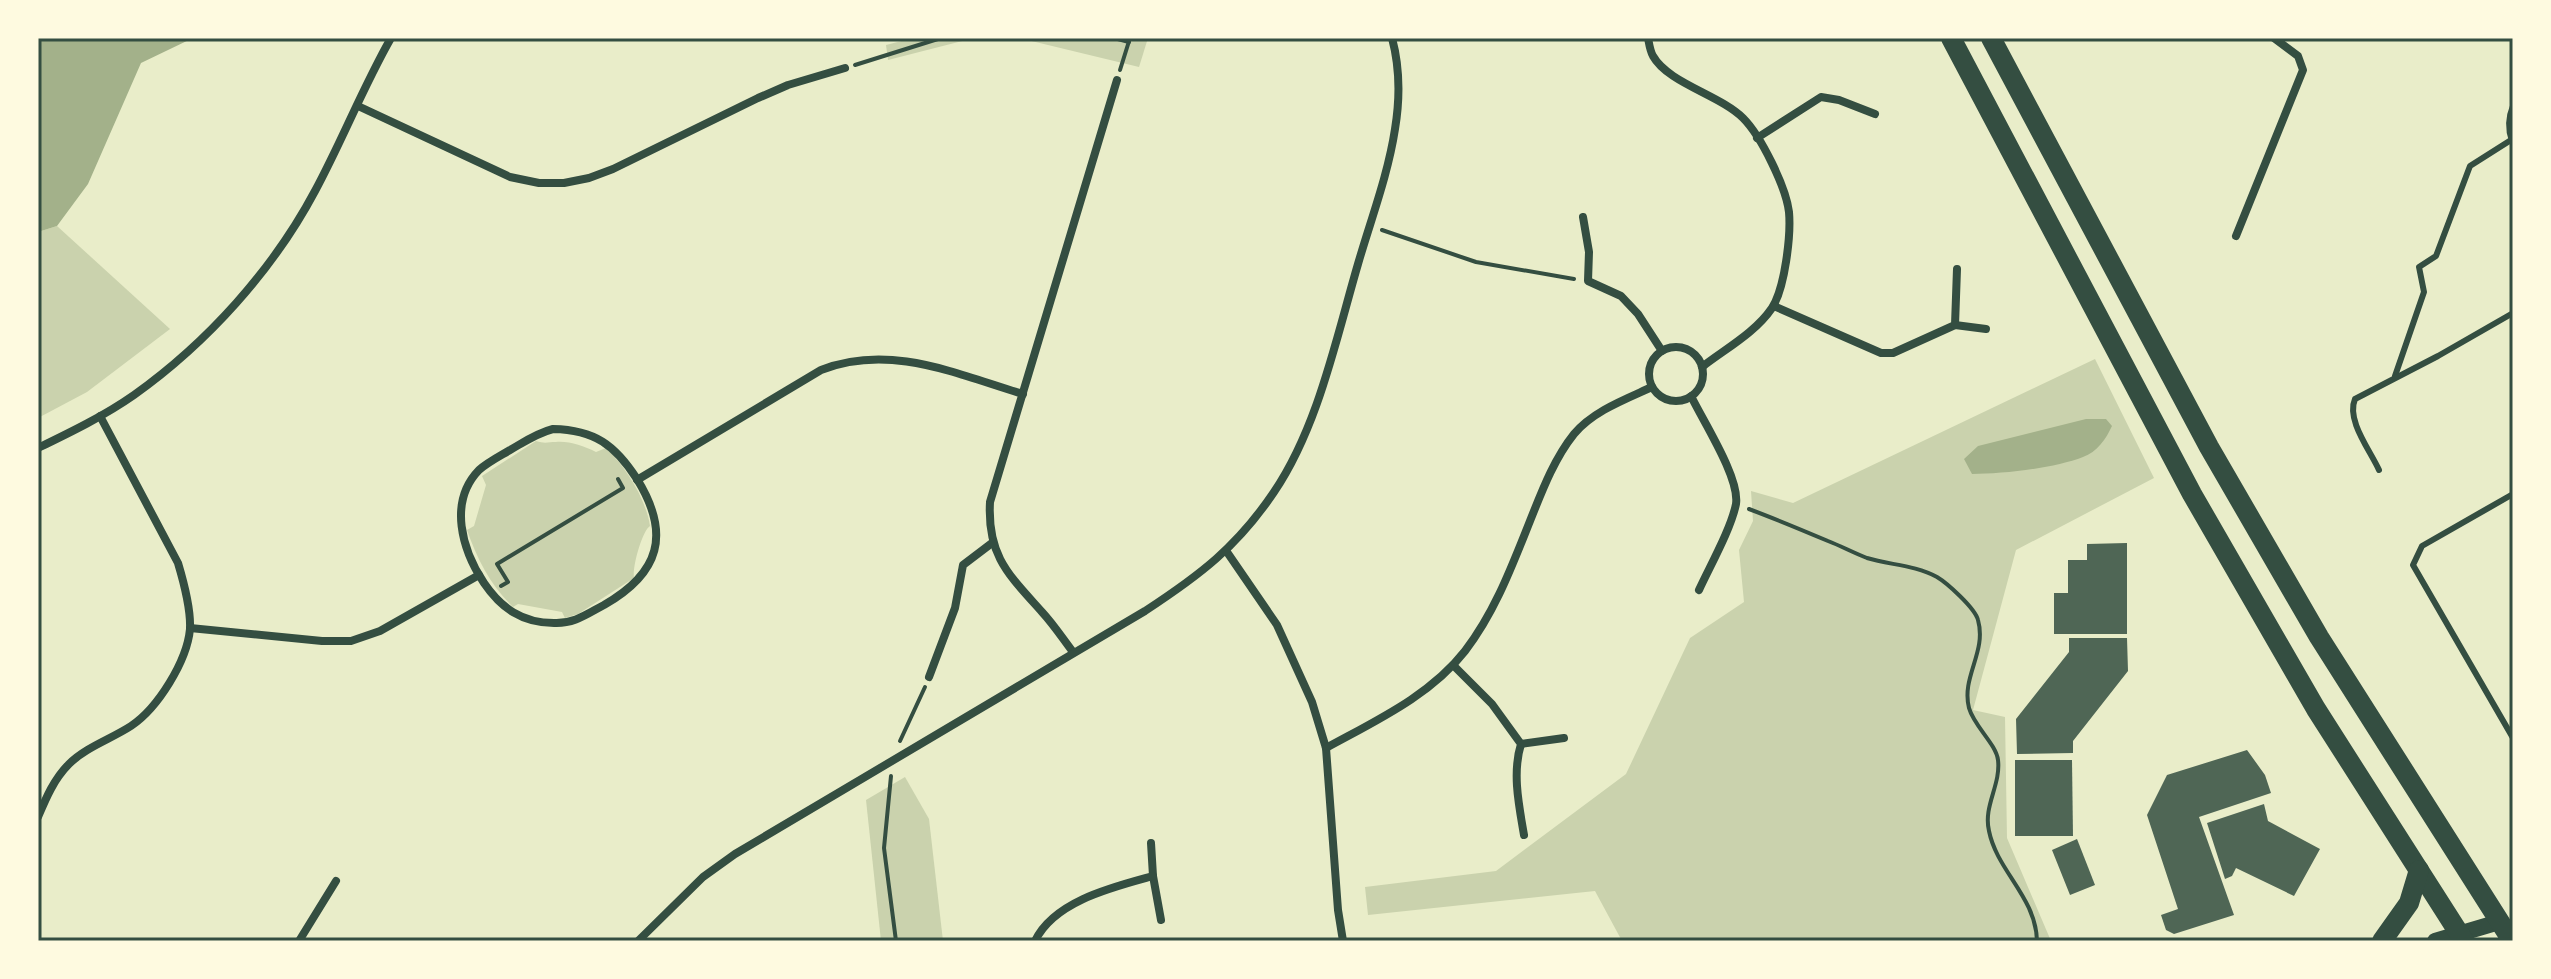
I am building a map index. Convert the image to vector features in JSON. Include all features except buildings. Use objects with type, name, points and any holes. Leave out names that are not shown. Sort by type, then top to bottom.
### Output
[{"type":"main road","points":[[1951,38],[2192,494],[2316,709],[2462,937]]},
{"type":"main road","points":[[1991,38],[2209,447],[2319,637],[2504,935],[2435,941]]},
{"type":"main road","points":[[2382,941],[2409,903],[2419,870]]},
{"type":"street","points":[[38,448],[100,416],[161,375],[244,294],[291,231],[315,192],[391,38]]},
{"type":"street","points":[[638,941],[703,877],[735,854],[1188,583],[1227,552],[1274,493],[1302,445],[1389,163],[1399,79],[1392,38]]},
{"type":"street","points":[[1648,38],[1653,56],[1672,75],[1708,93],[1744,119],[1775,168],[1789,211],[1785,274],[1774,306],[1755,327],[1702,367]]},
{"type":"street","points":[[2236,236],[2303,70],[2298,56],[2274,38]]},
{"type":"street","points":[[358,106],[510,177],[539,183],[564,183],[613,169],[788,85],[845,68]]},
{"type":"street","points":[[1073,652],[1012,579],[992,543],[990,502],[1117,80]]},
{"type":"street","points":[[1757,138],[1821,97],[1839,100],[1875,114]]},
{"type":"street","points":[[1583,217],[1589,252],[1588,281],[1621,296],[1638,314],[1662,351]]},
{"type":"street","points":[[1955,325],[1957,269]]},
{"type":"street","points":[[1774,306],[1881,353],[1893,353],[1955,325],[1986,329]]},
{"type":"street","points":[[1671,347],[1682,348],[1698,359],[1702,367],[1702,381],[1691,396],[1677,401],[1666,399],[1652,387],[1651,364],[1662,351],[1671,347]]},
{"type":"street","points":[[637,480],[821,370],[852,360],[889,358],[913,362],[1023,394]]},
{"type":"street","points":[[1326,748],[1406,702],[1453,665],[1484,623],[1500,593],[1555,463],[1576,432],[1597,415],[1652,387]]},
{"type":"street","points":[[1691,396],[1727,469],[1736,503],[1699,590]]},
{"type":"street","points":[[38,817],[50,790],[70,763],[131,726],[155,705],[184,652],[190,628],[185,585],[178,563],[100,416]]},
{"type":"street","points":[[553,429],[568,429],[597,437],[611,445],[628,465],[656,520],[657,533],[645,573],[621,595],[579,619],[551,624],[517,616],[496,600],[467,552],[461,527],[465,497],[479,471],[540,432],[553,429]]},
{"type":"street","points":[[929,677],[955,608],[963,565],[992,543]]},
{"type":"street","points":[[1227,552],[1277,625],[1312,702],[1326,748],[1343,941]]},
{"type":"street","points":[[190,628],[351,641],[380,631],[479,575]]},
{"type":"street","points":[[1453,665],[1492,704],[1521,744]]},
{"type":"street","points":[[1521,744],[1564,738]]},
{"type":"street","points":[[1521,744],[1517,756],[1518,790],[1524,835]]},
{"type":"street","points":[[1151,843],[1161,920]]},
{"type":"street","points":[[1035,941],[1043,925],[1095,892],[1153,876]]},
{"type":"street","points":[[299,941],[336,881]]},
{"type":"lane","points":[[2395,376],[2424,292],[2419,267],[2436,256],[2470,166],[2512,141],[2509,114],[2513,106]]},
{"type":"lane","points":[[2379,470],[2351,408],[2355,399],[2513,313]]},
{"type":"lane","points":[[2513,494],[2422,546],[2413,565],[2513,738]]},
{"type":"path","points":[[845,68],[941,38]]},
{"type":"path","points":[[1114,38],[1129,40],[1117,80]]},
{"type":"path","points":[[1369,226],[1476,262],[1588,281]]},
{"type":"path","points":[[490,592],[508,582],[497,564],[623,488],[614,473],[628,465]]},
{"type":"path","points":[[1736,503],[1867,558],[1919,569],[1939,578],[1977,614],[1982,633],[1981,647],[1967,692],[1970,710],[1999,759],[1988,804],[1989,832],[1995,850],[2028,907],[2035,924],[2037,941]]},
{"type":"path","points":[[896,941],[884,848],[892,760],[929,677]]},
{"type":"shaded area","points":[[38,38],[193,38],[141,63],[88,184],[57,226],[38,232]]},
{"type":"shaded area","points":[[913,38],[974,38],[888,60],[886,45]]},
{"type":"shaded area","points":[[1019,38],[1148,38],[1139,67]]},
{"type":"shaded area","points":[[57,226],[170,329],[87,392],[38,418],[38,232]]},
{"type":"shaded area","points":[[2095,359],[2154,478],[2016,550],[1973,710],[2005,717],[2007,838],[2051,941],[1622,941],[1595,891],[1368,915],[1365,887],[1496,871],[1626,774],[1690,638],[1744,602],[1739,550],[1753,521],[1751,491],[1793,503]]},
{"type":"shaded area","points":[[2086,419],[2106,419],[2112,426],[2097,448],[2071,461],[2029,470],[1972,474],[1964,459],[1978,446]]},
{"type":"shaded area","points":[[536,441],[571,443],[596,452],[606,448],[634,484],[650,526],[638,550],[634,578],[578,614],[565,618],[562,612],[518,604],[513,607],[486,572],[467,530],[474,526],[486,485],[482,476]]},
{"type":"shaded area","points":[[905,777],[929,819],[943,941],[881,941],[866,800]]}]
